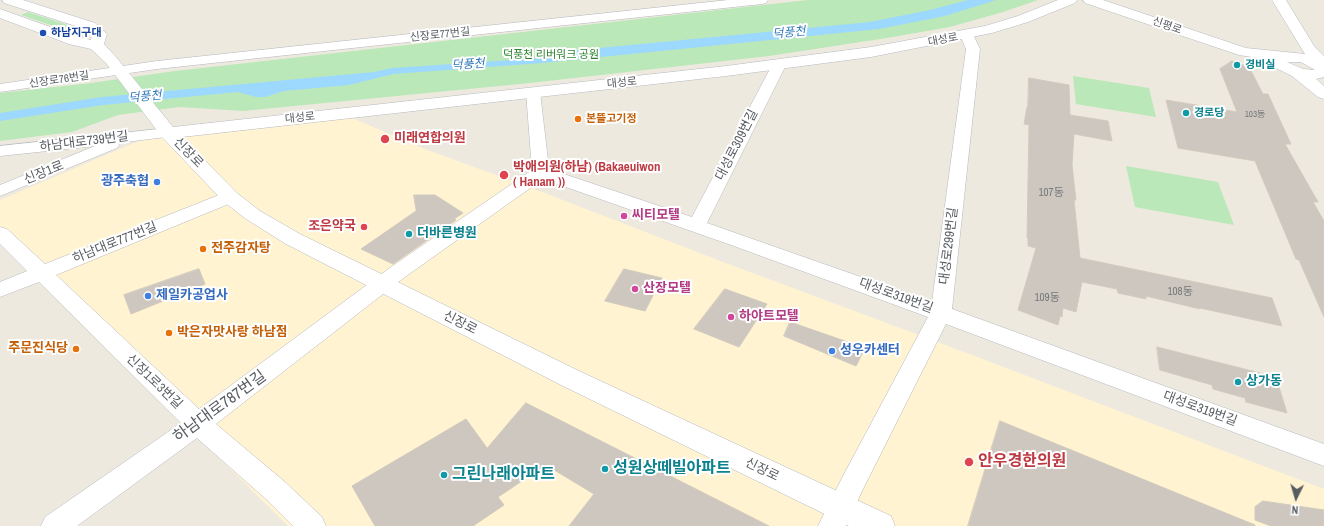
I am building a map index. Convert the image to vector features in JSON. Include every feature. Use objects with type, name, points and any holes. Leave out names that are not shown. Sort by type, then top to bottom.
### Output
[{"type":"street","points":[[0,13],[74,41],[96,45],[100,34],[90,26],[9,0]]},
{"type":"street","name":"신장로77번길","points":[[120,74],[165,64],[762,0]]},
{"type":"street","name":"대성로","points":[[168,133],[779,65],[871,52],[967,35],[1023,19],[1070,0]]},
{"type":"street","name":"신평로","points":[[1090,0],[1244,52],[1258,60],[1288,63],[1324,94]]},
{"type":"street","points":[[1279,0],[1308,50],[1316,56],[1322,68],[1322,73],[1313,75],[1288,63]]},
{"type":"street","name":"대성로299번길","points":[[836,517],[941,313],[973,49],[967,35]]},
{"type":"street","name":"신장로","points":[[96,45],[168,133],[230,197],[253,215],[293,239],[570,378],[836,517],[880,526]]},
{"type":"street","points":[[1288,63],[1308,50]]},
{"type":"street","name":"대성로309번길","points":[[697,225],[779,65]]},
{"type":"street","name":"신장로76번길","points":[[0,88],[120,74]]},
{"type":"street","points":[[533,92],[541,172]]},
{"type":"street","name":"하남대로739번길","points":[[0,151],[168,133]]},
{"type":"street","name":"신장1로","points":[[0,191],[133,136]]},
{"type":"street","name":"대성로319번길","points":[[541,172],[697,225],[941,313],[1324,455]]},
{"type":"street","name":"하남대로787번길","points":[[55,526],[198,424],[383,285],[398,272],[541,172]]},
{"type":"street","name":"하남대로777번길","points":[[0,290],[230,197]]},
{"type":"street","name":"신장1로3번길","points":[[0,233],[198,424],[276,491],[312,526]]},
{"type":"shaded area","points":[[338,112],[425,149],[537,190],[723,262],[1324,489],[1324,526],[288,526],[0,241],[0,200],[167,129]]},
{"type":"green space","name":"덕풍천 리버워크 공원","points":[[808,0],[1038,0],[1003,12],[950,27],[769,56],[530,83],[243,111],[179,107],[118,115],[72,132],[0,141],[0,93],[91,83],[175,71]]},
{"type":"green space","points":[[28,12],[83,30],[87,35],[79,37],[74,33],[21,15]]},
{"type":"green space","points":[[1073,76],[1149,88],[1156,117],[1076,104]]},
{"type":"green space","points":[[1126,166],[1218,182],[1234,225],[1135,207]]},
{"type":"water","name":"덕풍천","points":[[968,0],[996,0],[945,16],[879,29],[542,63],[393,74],[349,85],[284,91],[265,97],[256,97],[238,92],[103,105],[0,121],[0,113],[102,97],[374,72],[392,68],[542,58],[558,52],[870,22],[930,10]]},
{"type":"building","points":[[1232,61],[1249,67],[1263,94],[1268,94],[1291,144],[1285,144],[1318,202],[1313,202],[1324,221],[1324,317],[1299,260],[1296,259],[1255,161],[1178,148],[1166,100],[1237,112],[1220,69]]},
{"type":"building","points":[[1029,78],[1069,85],[1070,115],[1108,121],[1112,141],[1074,134],[1072,165],[1080,258],[1272,298],[1282,326],[1146,296],[1146,299],[1118,293],[1117,289],[1082,282],[1076,312],[1063,308],[1062,317],[1060,316],[1058,325],[1018,310],[1036,248],[1028,246],[1027,238],[1029,125],[1024,124],[1027,107],[1029,108]]},
{"type":"building","name":"더바른병원","points":[[414,195],[435,195],[463,213],[454,219],[456,220],[393,264],[361,249],[416,211]]},
{"type":"building","points":[[199,269],[205,284],[131,314],[124,295]]},
{"type":"building","name":"산장모텔","points":[[624,269],[662,278],[645,311],[605,301]]},
{"type":"building","name":"하야트모텔","points":[[725,289],[767,304],[739,347],[694,329]]},
{"type":"building","points":[[790,322],[865,348],[856,366],[784,336]]},
{"type":"building","name":"상가동","points":[[1157,347],[1276,377],[1287,413],[1246,402],[1245,398],[1213,389],[1212,385],[1160,370]]},
{"type":"building","points":[[526,403],[769,526],[569,526],[594,494],[546,465],[498,497],[504,505],[473,526],[375,526],[352,486],[466,419],[487,448]]},
{"type":"building","points":[[1000,421],[1255,525],[1255,526],[968,526]]},
{"type":"building","points":[[1263,501],[1324,510],[1324,526],[1271,526],[1255,520],[1255,507]]},
{"type":"place","name":"하남지구대","points":[[43,33]]},
{"type":"place","name":"경비실","points":[[1237,65]]},
{"type":"place","name":"경로당","points":[[1186,113]]},
{"type":"place","name":"본뜰고기정","points":[[578,119]]},
{"type":"place","name":"미래연합의원","points":[[385,139]]},
{"type":"place","name":"박애의원(하남) (Bakaeuiwon ( Hanam ))","points":[[504,175]]},
{"type":"place","name":"광주축협","points":[[157,182]]},
{"type":"place","name":"씨티모텔","points":[[624,216]]},
{"type":"place","name":"조은약국","points":[[364,227]]},
{"type":"place","name":"더바른병원","points":[[409,234]]},
{"type":"place","name":"전주감자탕","points":[[203,249]]},
{"type":"place","name":"산장모텔","points":[[635,289]]},
{"type":"place","name":"제일카공업사","points":[[148,296]]},
{"type":"place","name":"하야트모텔","points":[[731,317]]},
{"type":"place","name":"박은자맛사랑 하남점","points":[[169,333]]},
{"type":"place","name":"주문진식당","points":[[76,349]]},
{"type":"place","name":"성우카센터","points":[[832,351]]},
{"type":"place","name":"상가동","points":[[1238,382]]},
{"type":"place","name":"안우경한의원","points":[[969,462]]},
{"type":"place","name":"성원상떼빌아파트","points":[[605,469]]},
{"type":"place","name":"그린나래아파트","points":[[444,475]]}]
